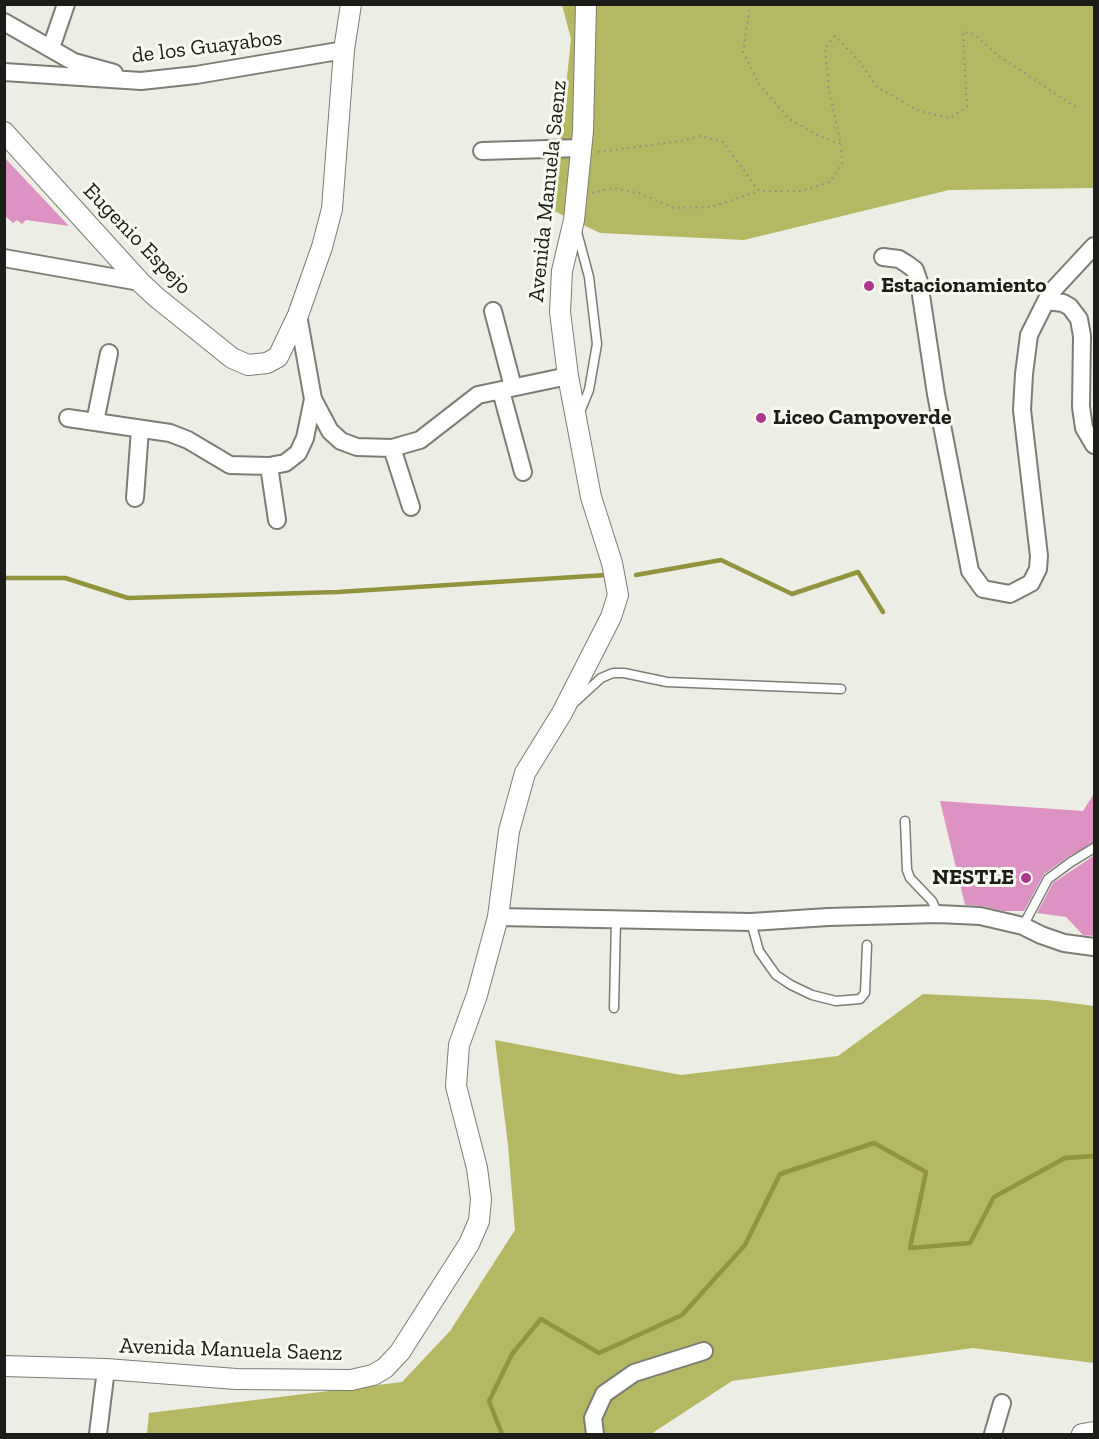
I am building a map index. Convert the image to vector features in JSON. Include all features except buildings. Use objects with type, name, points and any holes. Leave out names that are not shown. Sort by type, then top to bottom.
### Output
[{"type":"street","points":[[51,48],[66,4]]},
{"type":"street","name":"Eugenio Espejo","points":[[4,132],[140,282],[232,358],[248,365],[267,363],[278,357],[298,315],[322,247],[332,208],[344,50],[351,4]]},
{"type":"street","name":"Avenida Manuela Saenz","points":[[4,1366],[106,1369],[236,1379],[351,1380],[374,1375],[385,1368],[400,1352],[469,1244],[479,1221],[481,1199],[477,1168],[456,1086],[459,1045],[477,995],[498,917],[509,831],[525,773],[562,713],[611,618],[618,596],[612,563],[591,497],[568,376],[560,312],[562,271],[574,219],[581,151],[586,4]]},
{"type":"street","points":[[4,22],[74,62],[141,81]]},
{"type":"street","name":"de los Guayabos","points":[[4,72],[141,81],[196,75],[344,50]]},
{"type":"street","points":[[482,151],[581,151]]},
{"type":"street","points":[[883,256],[899,259],[907,264],[915,270],[919,282],[936,394],[970,572],[983,589],[1010,594],[1031,583],[1038,569],[1039,556],[1022,410],[1029,335],[1046,301],[1070,271],[1095,246]]},
{"type":"street","points":[[4,258],[140,282]]},
{"type":"street","points":[[1046,301],[1062,303],[1070,307],[1078,319],[1082,336],[1081,407],[1084,428],[1095,445]]},
{"type":"street","points":[[493,311],[523,472]]},
{"type":"street","points":[[298,315],[313,399],[330,431],[341,441],[357,447],[392,448],[420,440],[440,426],[458,408],[478,395],[568,376]]},
{"type":"street","points":[[95,422],[109,353]]},
{"type":"street","points":[[68,418],[170,433],[188,440],[230,465],[270,466],[285,463],[298,453],[305,438],[313,399]]},
{"type":"street","points":[[135,498],[140,429]]},
{"type":"street","points":[[392,448],[411,507]]},
{"type":"street","points":[[270,466],[277,520]]},
{"type":"street","points":[[498,917],[751,922],[939,914],[980,916],[1023,926],[1064,944],[1095,946]]},
{"type":"street","points":[[595,1434],[593,1418],[604,1394],[634,1373],[704,1351]]},
{"type":"street","points":[[98,1434],[106,1369]]},
{"type":"street","points":[[993,1434],[1002,1403]]},
{"type":"street","points":[[1082,1434],[1095,1432]]},
{"type":"lane","points":[[574,219],[589,277],[597,344],[589,390],[576,420]]},
{"type":"lane","points":[[562,713],[602,678],[613,673],[624,673],[667,682],[841,689]]},
{"type":"lane","points":[[905,821],[907,870],[910,878],[932,901],[939,914]]},
{"type":"lane","points":[[1023,926],[1048,879],[1095,848]]},
{"type":"lane","points":[[614,1008],[616,919]]},
{"type":"lane","points":[[751,922],[759,951],[776,975],[812,995],[836,1001],[860,999],[865,993],[867,945]]},
{"type":"path","points":[[750,4],[743,52],[759,84],[788,118],[817,135],[841,144]]},
{"type":"path","points":[[576,198],[612,188],[639,193],[674,208],[711,207],[759,191],[801,191],[830,182],[842,163],[841,144],[829,91],[825,48],[836,36],[859,61],[877,87],[918,111],[950,118],[967,107],[963,32],[974,34],[996,54],[1077,108]]},
{"type":"path","points":[[581,151],[681,141],[700,136],[723,141],[759,191]]},
{"type":"green space","points":[[562,5],[1094,5],[1094,188],[949,190],[744,240],[600,233],[550,209],[571,39]]},
{"type":"green space","points":[[923,994],[1047,1000],[1094,1006],[1094,1363],[973,1348],[732,1381],[651,1434],[147,1434],[149,1413],[402,1382],[450,1331],[515,1230],[508,1145],[495,1040],[681,1075],[838,1056]]},
{"type":"waterway","points":[[636,575],[721,560],[792,594],[858,572],[883,612]]},
{"type":"waterway","points":[[4,578],[65,578],[128,598],[338,592],[606,575]]},
{"type":"waterway","points":[[502,1434],[489,1401],[512,1354],[541,1319],[599,1353],[682,1315],[745,1245],[780,1174],[874,1143],[926,1172],[910,1248],[970,1243],[994,1197],[1065,1158],[1094,1156]]},
{"type":"place","name":"Estacionamiento","points":[[869,286]]},
{"type":"place","name":"Liceo Campoverde","points":[[761,418]]},
{"type":"place","name":"NESTLE","points":[[1026,878]]}]
